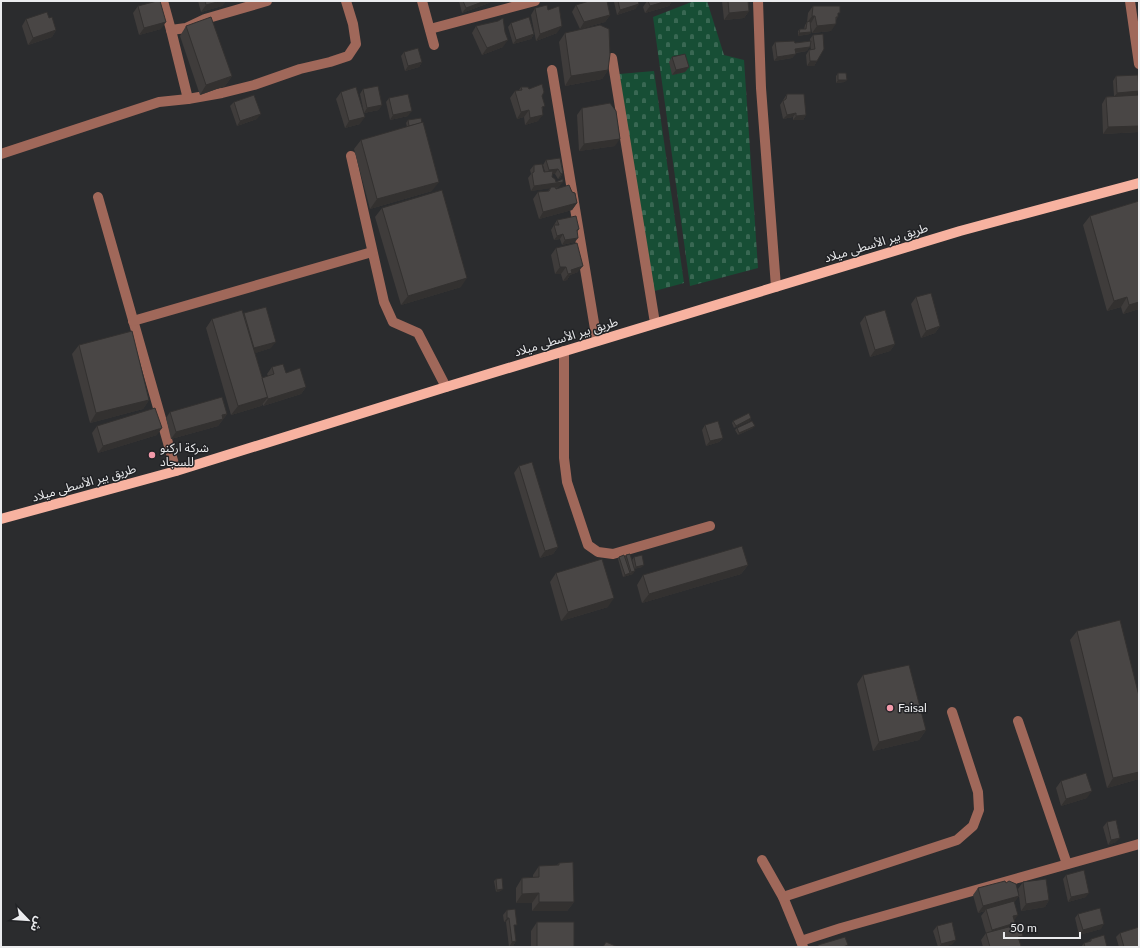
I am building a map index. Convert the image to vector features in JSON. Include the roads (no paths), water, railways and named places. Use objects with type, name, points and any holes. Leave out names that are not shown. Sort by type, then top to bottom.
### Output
[{"type":"main road","name":"طريق بير الأسطى ميلاد","points":[[1,519],[176,471],[655,323],[960,231],[1139,183]]},
{"type":"street","points":[[163,1],[188,99]]},
{"type":"street","points":[[171,30],[186,28],[205,19],[267,1]]},
{"type":"street","points":[[1,154],[159,102],[222,93],[254,85],[300,69],[348,56],[356,44],[353,24],[346,1]]},
{"type":"street","points":[[422,1],[434,46]]},
{"type":"street","points":[[430,28],[535,1]]},
{"type":"street","points":[[758,1],[761,88],[776,287]]},
{"type":"street","points":[[1130,1],[1139,64]]},
{"type":"street","points":[[612,58],[655,323]]},
{"type":"street","points":[[552,70],[597,341]]},
{"type":"street","points":[[351,156],[384,302],[393,322],[418,334],[446,387]]},
{"type":"street","points":[[98,197],[176,471]]},
{"type":"street","points":[[133,321],[372,252]]},
{"type":"street","points":[[564,351],[564,458],[567,482],[588,545],[598,552],[613,554],[710,526]]},
{"type":"street","points":[[782,897],[957,840],[973,826],[979,810],[978,792],[952,712]]},
{"type":"street","points":[[1018,721],[1067,864]]},
{"type":"street","points":[[762,860],[782,897],[802,944],[841,928],[1139,844]]},
{"type":"place","name":"شركة اركنو للسجاد","points":[[152,455]]},
{"type":"place","name":"Faisal","points":[[890,708]]}]
